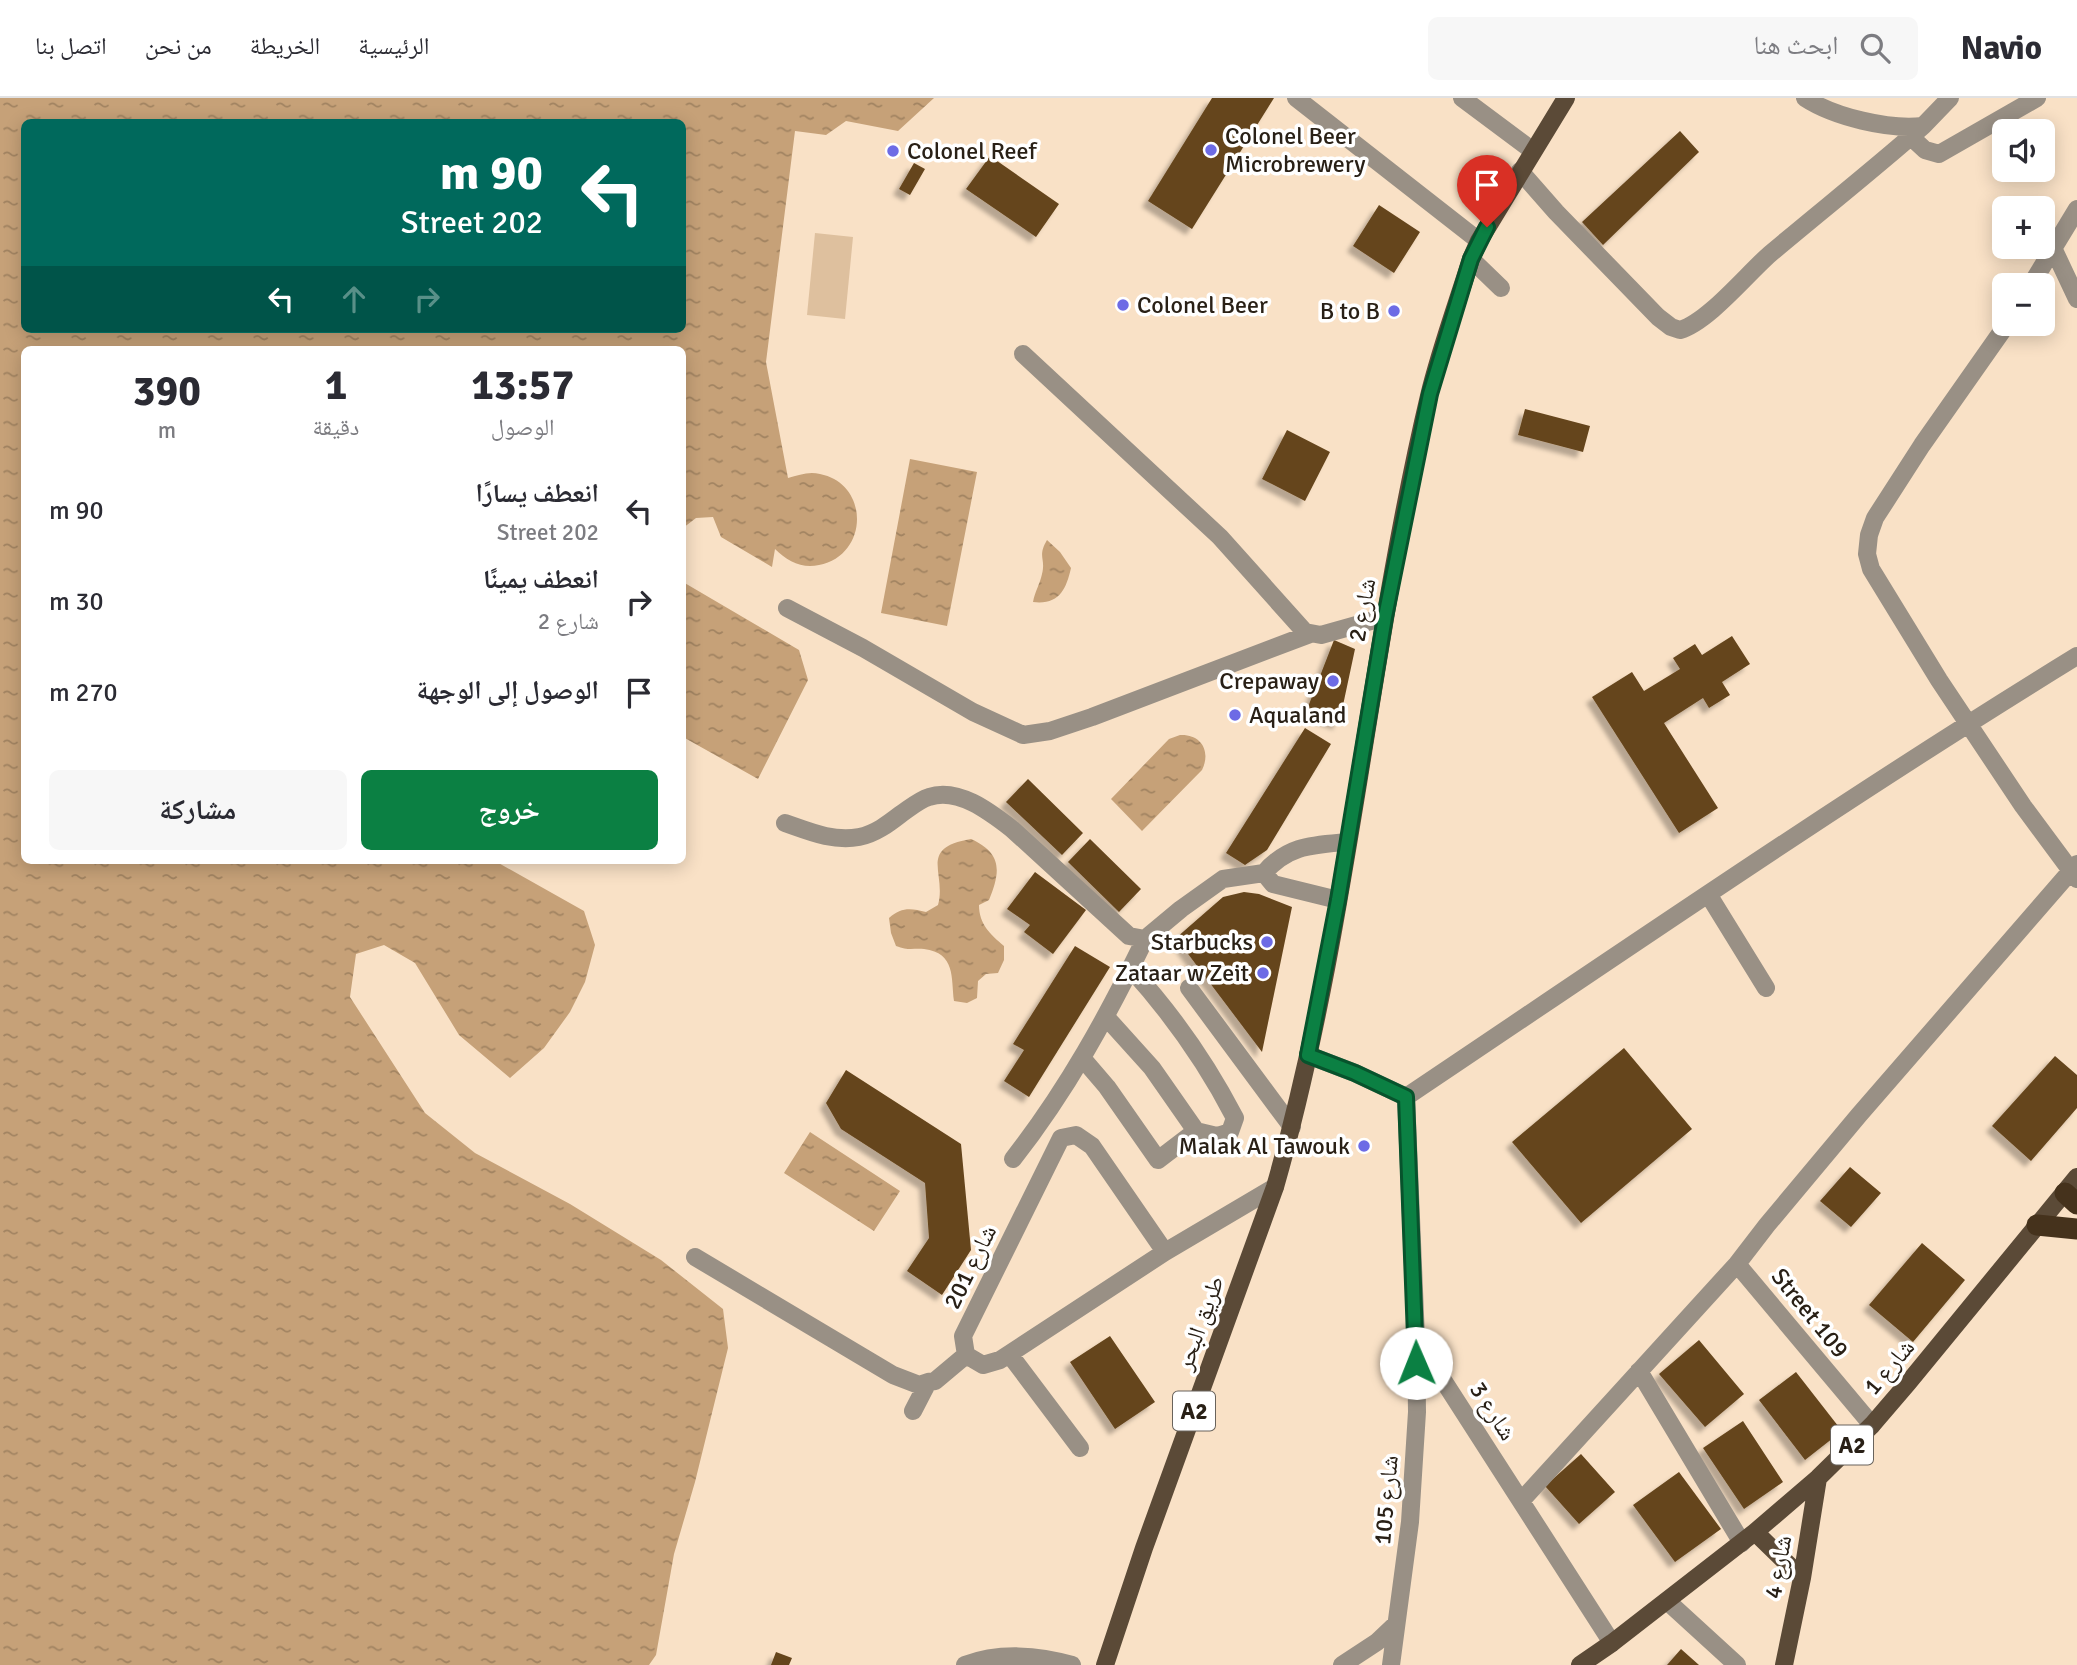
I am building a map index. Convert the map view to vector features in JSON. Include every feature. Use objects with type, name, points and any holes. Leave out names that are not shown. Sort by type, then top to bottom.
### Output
[{"type":"highway","points":[[2037,1225],[2077,1229]]},
{"type":"main road","name":"شارع 2","points":[[1284,1157],[1308,1055],[1338,900],[1385,617],[1430,394],[1471,259],[1520,171],[1566,98]]},
{"type":"main road","name":"طريق البحر","points":[[1105,1665],[1284,1157]]},
{"type":"main road","name":"شارع 1","points":[[1580,1665],[1749,1537],[1818,1478],[1871,1425],[2037,1225],[2073,1191]]},
{"type":"main road","name":"شارع 4","points":[[1784,1665],[1802,1578],[1818,1478]]},
{"type":"main road","points":[[1749,1537],[1802,1578]]},
{"type":"street","points":[[1296,98],[1479,242]]},
{"type":"street","points":[[1462,98],[1532,151]]},
{"type":"street","points":[[1805,98],[1863,120],[1917,132]]},
{"type":"street","points":[[1520,171],[1658,317],[1680,330],[1691,326],[1710,310],[1769,256],[1917,132],[1950,98]]},
{"type":"street","points":[[1917,132],[1925,150],[1939,155],[2038,98]]},
{"type":"street","points":[[2055,248],[2077,209]]},
{"type":"street","points":[[2055,252],[2077,299]]},
{"type":"street","points":[[1471,259],[1501,288]]},
{"type":"street","points":[[1522,1500],[1737,1264],[1858,1115],[2075,872],[1938,680],[1871,569],[1867,554],[1875,518],[1922,445],[1999,336]]},
{"type":"street","points":[[1023,354],[1220,537],[1305,632],[1321,635],[1385,617]]},
{"type":"street","points":[[787,608],[863,648],[973,712],[1023,735],[1050,731],[1092,718],[1310,634]]},
{"type":"street","points":[[1406,1097],[1968,723],[2077,656]]},
{"type":"street","points":[[785,823],[830,837],[859,837],[883,828],[919,801],[931,796],[951,796],[969,801],[1012,829],[1129,936],[1145,939]]},
{"type":"street","points":[[1013,1159],[1059,1097],[1083,1059],[1145,939],[1223,879],[1264,873],[1276,859],[1294,849],[1348,842]]},
{"type":"street","points":[[1264,873],[1273,884],[1338,900]]},
{"type":"street","points":[[1708,894],[1766,988]]},
{"type":"street","points":[[1106,1017],[1152,1068],[1196,1131],[1217,1136],[1230,1132],[1235,1118],[1216,1083],[1158,998],[1131,969]]},
{"type":"street","points":[[1189,988],[1292,1127]]},
{"type":"street","points":[[1308,1055],[1406,1097]]},
{"type":"street","points":[[1083,1059],[1107,1087],[1158,1160],[1196,1131]]},
{"type":"street","points":[[1406,1097],[1416,1338]]},
{"type":"street","name":"شارع 201","points":[[966,1355],[963,1336],[1061,1138],[1076,1135],[1092,1146],[1165,1252]]},
{"type":"street","points":[[695,1257],[893,1375],[919,1385],[935,1381],[966,1355],[983,1366],[1010,1354],[1165,1252],[1275,1187]]},
{"type":"street","name":"Street 109","points":[[1737,1264],[1871,1425]]},
{"type":"street","name":"شارع 3","points":[[1416,1338],[1612,1643]]},
{"type":"street","name":"شارع 105","points":[[1391,1665],[1410,1522],[1417,1412],[1416,1338]]},
{"type":"street","points":[[1010,1354],[1080,1448]]},
{"type":"street","points":[[1639,1371],[1749,1537]]},
{"type":"street","points":[[913,1410],[928,1382]]},
{"type":"street","points":[[1667,1601],[1737,1665]]},
{"type":"street","points":[[1342,1665],[1377,1642],[1396,1624]]},
{"type":"street","points":[[965,1665],[1008,1657],[1045,1657],[1072,1665]]},
{"type":"shaded area","points":[[815,233],[853,237],[845,319],[807,315]]},
{"type":"water","points":[[0,98],[934,98],[898,131],[846,121],[826,135],[795,131],[766,362],[788,478],[812,473],[836,480],[848,491],[855,505],[857,520],[847,548],[835,559],[819,565],[795,563],[775,549],[772,567],[721,537],[713,517],[696,518],[686,526],[686,346],[21,346],[21,864],[500,864],[584,911],[595,945],[585,982],[570,1012],[544,1048],[510,1078],[459,1035],[415,963],[384,945],[356,954],[350,997],[425,1113],[475,1153],[570,1204],[661,1260],[723,1309],[728,1348],[674,1554],[656,1655],[649,1665],[0,1665]]},
{"type":"water","points":[[910,459],[977,472],[947,626],[881,613]]},
{"type":"water","points":[[1047,540],[1071,568],[1067,583],[1060,594],[1049,601],[1033,602],[1042,574],[1042,554]]},
{"type":"water","points":[[686,584],[799,650],[808,680],[758,779],[686,739]]},
{"type":"water","points":[[1188,735],[1203,745],[1205,763],[1202,770],[1142,831],[1111,799],[1169,739]]},
{"type":"water","points":[[971,839],[989,850],[996,864],[993,890],[989,900],[979,905],[979,912],[986,928],[1004,946],[1004,960],[998,973],[986,974],[978,981],[977,998],[967,1003],[954,1001],[952,975],[942,956],[934,951],[896,946],[889,918],[902,910],[926,912],[938,905],[939,855],[954,843]]},
{"type":"water","points":[[810,1132],[900,1191],[874,1231],[784,1173]]},
{"type":"building","name":"Colonel Beer Microbrewery","points":[[1212,98],[1274,98],[1192,229],[1148,201]]},
{"type":"building","points":[[1680,131],[1699,152],[1603,245],[1582,222]]},
{"type":"building","points":[[990,156],[1059,204],[1036,237],[966,189]]},
{"type":"building","points":[[914,163],[925,169],[910,195],[899,189]]},
{"type":"building","points":[[1379,205],[1420,232],[1394,273],[1353,246]]},
{"type":"building","points":[[1525,409],[1590,426],[1583,452],[1518,435]]},
{"type":"building","points":[[1287,430],[1330,452],[1305,501],[1262,479]]},
{"type":"building","points":[[1732,636],[1750,664],[1722,682],[1730,695],[1709,708],[1703,698],[1664,723],[1718,808],[1679,833],[1592,697],[1632,672],[1644,691],[1680,669],[1673,658],[1695,644],[1702,655]]},
{"type":"building","name":"Crepaway","points":[[1334,640],[1355,649],[1339,724],[1306,712]]},
{"type":"building","points":[[1305,728],[1331,744],[1267,850],[1245,865],[1226,853]]},
{"type":"building","points":[[1028,779],[1083,833],[1062,855],[1006,802]]},
{"type":"building","points":[[1090,839],[1141,889],[1119,912],[1068,862]]},
{"type":"building","points":[[1035,872],[1086,910],[1053,954],[1024,932],[1030,925],[1007,909]]},
{"type":"building","points":[[1244,892],[1259,894],[1292,907],[1262,1052],[1176,938],[1223,897]]},
{"type":"building","points":[[1075,946],[1110,967],[1029,1097],[1004,1081],[1024,1050],[1013,1044]]},
{"type":"building","points":[[1624,1048],[1692,1129],[1581,1223],[1512,1142]]},
{"type":"building","points":[[2055,1056],[2077,1075],[2077,1108],[2031,1161],[1992,1126]]},
{"type":"building","points":[[846,1070],[961,1144],[971,1250],[942,1295],[907,1271],[929,1238],[925,1183],[841,1129],[826,1103]]},
{"type":"building","points":[[1850,1167],[1881,1193],[1851,1227],[1820,1201]]},
{"type":"building","points":[[1922,1243],[1965,1280],[1913,1342],[1869,1305]]},
{"type":"building","points":[[1110,1336],[1155,1402],[1115,1429],[1070,1362]]},
{"type":"building","points":[[1699,1340],[1744,1394],[1705,1427],[1659,1374]]},
{"type":"building","points":[[1796,1372],[1842,1431],[1805,1460],[1759,1400]]},
{"type":"building","points":[[1743,1421],[1783,1482],[1744,1509],[1703,1448]]},
{"type":"building","points":[[1581,1454],[1615,1492],[1579,1524],[1545,1486]]},
{"type":"building","points":[[1679,1472],[1721,1529],[1675,1562],[1633,1505]]},
{"type":"building","points":[[1681,1649],[1699,1665],[1667,1665]]},
{"type":"building","points":[[776,1652],[792,1658],[789,1665],[771,1665]]},
{"type":"place","name":"Colonel Beer Microbrewery","points":[[1211,150]]},
{"type":"place","name":"Colonel Reef","points":[[893,151]]},
{"type":"place","name":"Colonel Beer","points":[[1123,305]]},
{"type":"place","name":"B to B","points":[[1394,311]]},
{"type":"place","name":"Crepaway","points":[[1333,681]]},
{"type":"place","name":"Aqualand","points":[[1235,715]]},
{"type":"place","name":"Starbucks","points":[[1267,942]]},
{"type":"place","name":"Zataar w Zeit","points":[[1263,973]]},
{"type":"place","name":"Malak Al Tawouk","points":[[1364,1146]]},
{"type":"route","points":[[1416,1363],[1406,1097],[1308,1055],[1338,900],[1385,617],[1430,394],[1471,259],[1487,227]]}]
